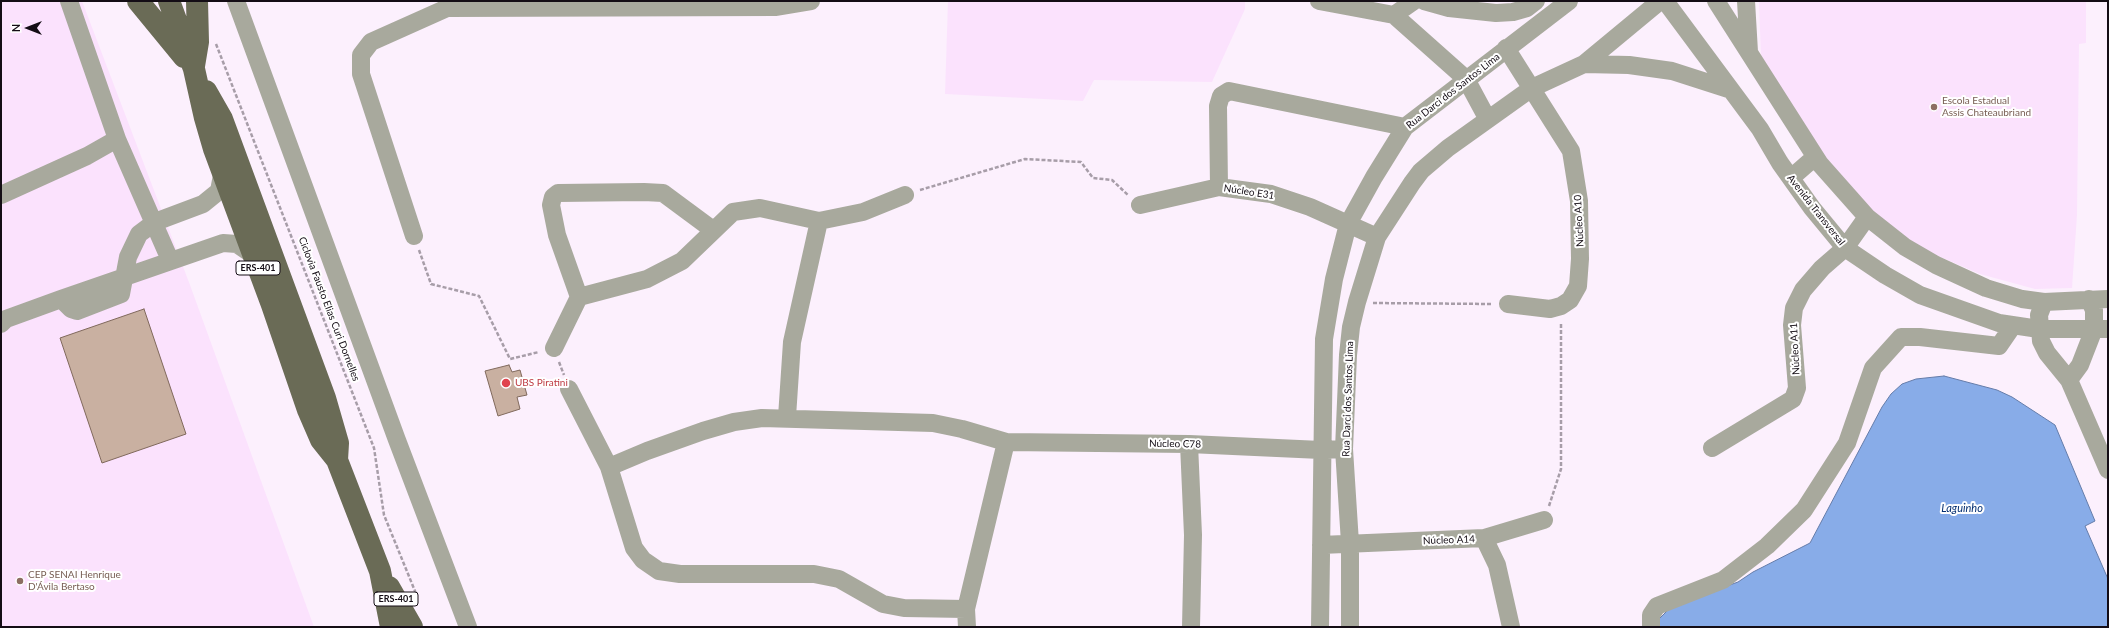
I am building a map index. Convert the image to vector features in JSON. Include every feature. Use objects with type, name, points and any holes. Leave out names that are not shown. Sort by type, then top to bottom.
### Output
[{"type":"main road","points":[[138,1],[194,69],[222,119],[325,398],[338,443],[337,460]]},
{"type":"main road","name":"ERS-401","points":[[168,1],[194,69],[205,118],[308,410],[321,440],[337,460],[380,571],[412,627]]},
{"type":"main road","points":[[194,69],[198,42],[197,1]]},
{"type":"main road","name":"ERS-401","points":[[380,571],[391,627]]},
{"type":"street","points":[[69,1],[117,139],[155,222],[170,260]]},
{"type":"street","points":[[236,1],[397,440],[468,627]]},
{"type":"street","points":[[414,236],[362,74],[361,55],[371,42],[447,5],[775,7],[811,1]]},
{"type":"street","points":[[1319,1],[1394,15],[1466,79],[1487,118]]},
{"type":"street","points":[[1394,15],[1414,1]]},
{"type":"street","points":[[1424,1],[1449,8],[1496,13],[1527,8],[1536,1]]},
{"type":"street","name":"Rua Darci dos Santos Lima","points":[[1320,627],[1321,450],[1324,339],[1334,279],[1348,224],[1374,177],[1405,127],[1569,1]]},
{"type":"street","name":"Rua Darci dos Santos Lima","points":[[1350,627],[1350,543],[1344,449],[1348,355],[1351,327],[1357,302],[1377,237],[1421,171],[1448,148],[1487,118],[1532,88],[1584,64],[1660,1]]},
{"type":"street","name":"Avenida Transversal","points":[[1665,1],[1728,89],[1760,129],[1791,178],[1845,248],[1885,275],[1920,295],[2005,326],[2039,329],[2101,329]]},
{"type":"street","points":[[1716,1],[1815,157],[1867,217],[1906,247],[1936,265],[1986,288],[2022,299],[2044,302],[2108,299]]},
{"type":"street","points":[[1746,1],[1749,55]]},
{"type":"street","name":"Núcleo A10","points":[[1506,48],[1571,151],[1579,201],[1580,259],[1578,286],[1570,300],[1562,306]]},
{"type":"street","points":[[1584,64],[1629,65],[1672,71],[1728,89]]},
{"type":"street","points":[[1219,187],[1218,106],[1221,96],[1229,91],[1405,127]]},
{"type":"street","points":[[1,195],[87,156],[117,139]]},
{"type":"street","points":[[1791,178],[1815,157]]},
{"type":"street","points":[[125,275],[128,257],[139,234],[155,222],[203,204],[219,191],[223,170]]},
{"type":"street","name":"Núcleo E31","points":[[1140,205],[1219,187],[1271,194],[1310,207],[1377,237]]},
{"type":"street","points":[[554,348],[579,297],[557,235],[551,205],[553,197],[558,193],[663,193],[713,230]]},
{"type":"street","points":[[579,297],[648,279],[682,261],[733,212],[760,208],[819,221],[862,212],[905,195]]},
{"type":"street","name":"Núcleo A11","points":[[1712,448],[1793,399],[1797,388],[1792,325],[1794,308],[1803,290],[1822,268],[1845,248],[1867,217]]},
{"type":"street","points":[[787,417],[792,342],[819,221]]},
{"type":"street","points":[[3,316],[60,299],[125,275],[223,243],[237,244],[253,255]]},
{"type":"street","points":[[2070,380],[2101,329],[2089,299]]},
{"type":"street","points":[[2044,302],[2039,315],[2041,341],[2047,353],[2070,380],[2108,470]]},
{"type":"street","points":[[1508,304],[1550,309],[1562,306]]},
{"type":"street","points":[[1650,627],[1651,615],[1657,606],[1723,580],[1767,546],[1804,510],[1847,443],[1873,368],[1901,337],[1920,337],[1999,346],[2005,326],[2047,353]]},
{"type":"street","points":[[569,389],[609,467],[634,548],[643,560],[659,571],[680,574],[814,574],[839,579],[883,604],[904,608],[966,609]]},
{"type":"street","name":"Núcleo C78","points":[[609,467],[647,451],[734,422],[762,418],[787,417],[893,424],[934,424],[962,429],[1006,442],[1189,444],[1321,450],[1344,449]]},
{"type":"street","points":[[967,627],[966,609],[1006,442]]},
{"type":"street","points":[[1189,444],[1193,535],[1191,627]]},
{"type":"street","name":"Núcleo A14","points":[[1320,545],[1484,538],[1544,520]]},
{"type":"street","points":[[1484,538],[1497,565],[1511,627]]},
{"type":"path","name":"Ciclovia Fausto Elias Curi Dornelles","points":[[214,38],[374,448],[384,515],[418,599]]},
{"type":"path","points":[[905,195],[1025,159],[1081,162],[1093,178],[1112,180],[1140,205]]},
{"type":"path","points":[[414,236],[431,284],[480,296],[510,359],[554,348],[569,389]]},
{"type":"path","points":[[1357,302],[1508,304]]},
{"type":"path","points":[[1544,520],[1561,469],[1562,306]]},
{"type":"shaded area","points":[[1,1],[82,1],[190,285],[314,627],[1,627]]},
{"type":"shaded area","points":[[948,1],[1245,1],[1245,9],[1212,82],[1094,80],[1083,101],[945,94]]},
{"type":"shaded area","name":"Escola Estadual Assis Chateaubriand","points":[[1759,1],[2086,1],[2086,43],[2079,44],[2077,215],[2072,288],[2035,289],[1980,274],[1922,249],[1869,211],[1820,156],[1761,58]]},
{"type":"water","name":"Laguinho","points":[[1944,376],[1997,390],[2012,397],[2055,425],[2095,521],[2085,526],[2108,579],[2108,627],[1656,627],[1656,622],[1672,606],[1738,582],[1753,572],[1810,543],[1882,407],[1891,394],[1902,384],[1916,379]]},
{"type":"building","points":[[144,309],[186,434],[102,463],[60,338]]},
{"type":"building","name":"UBS Piratini","points":[[509,365],[512,372],[520,370],[527,395],[517,397],[520,409],[498,416],[485,371]]},
{"type":"place","name":"Escola Estadual Assis Chateaubriand","points":[[1934,107]]},
{"type":"place","name":"UBS Piratini","points":[[506,383]]},
{"type":"place","name":"CEP SENAI Henrique D'Ávila Bertaso","points":[[20,581]]}]
